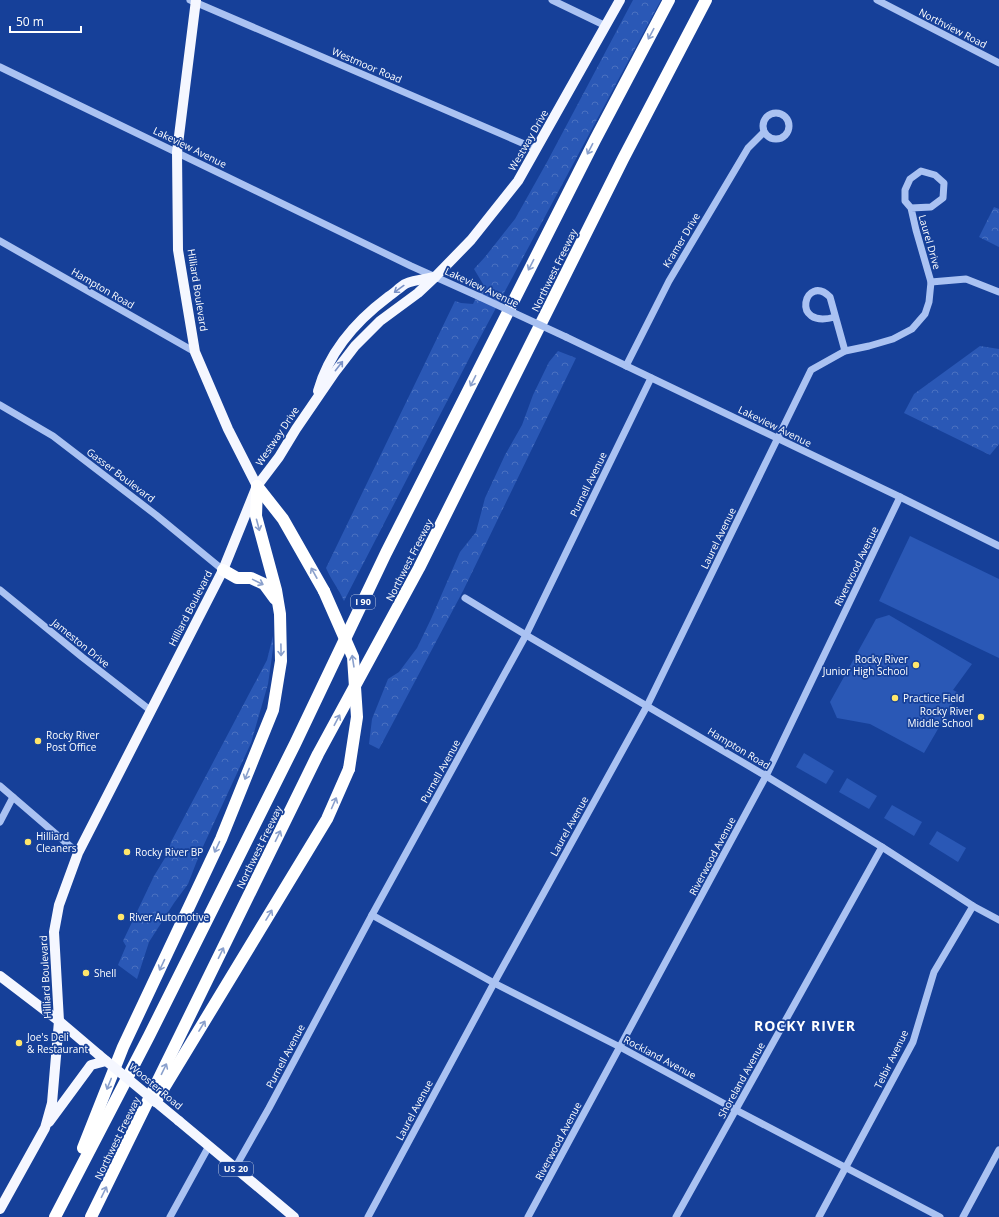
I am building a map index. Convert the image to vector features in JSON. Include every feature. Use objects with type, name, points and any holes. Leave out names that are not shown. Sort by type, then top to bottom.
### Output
[{"type":"highway","name":"Northwest Freeway","points":[[54,1217],[153,1029],[295,744],[386,553],[584,162],[669,0]]},
{"type":"highway","name":"Northwest Freeway","points":[[91,1217],[318,754],[419,568],[622,159],[706,0]]},
{"type":"highway","points":[[61,1205],[123,1047],[221,839],[273,710],[281,661],[280,611],[276,590],[256,516],[257,486]]},
{"type":"highway","points":[[116,1167],[327,819],[349,769],[357,717],[353,657],[324,591],[283,519],[257,486]]},
{"type":"highway","points":[[223,570],[237,578],[251,578],[264,584],[275,599],[280,611]]},
{"type":"main road","name":"Westway Drive","points":[[257,486],[279,457],[316,398],[356,346],[380,321],[418,293],[435,277],[470,240],[518,181],[620,0]]},
{"type":"main road","name":"Hilliard Boulevard","points":[[0,1209],[45,1128],[52,1103],[59,1021],[54,932],[59,905],[78,853],[223,570],[257,486],[228,429],[195,352],[178,250],[177,152],[194,1]]},
{"type":"main road","name":"Westway Drive","points":[[316,398],[322,378],[341,343],[366,315],[406,284],[416,280],[435,277]]},
{"type":"main road","name":"Wooster Road","points":[[0,976],[59,1021],[294,1217]]},
{"type":"main road","points":[[45,1128],[91,1065],[102,1058]]},
{"type":"street","points":[[552,0],[606,26]]},
{"type":"street","name":"Northview Road","points":[[877,0],[999,63]]},
{"type":"street","name":"Westmoor Road","points":[[194,1],[536,149]]},
{"type":"street","name":"Lakeview Avenue","points":[[0,67],[435,277],[566,337],[999,546]]},
{"type":"street","name":"Kramer Drive","points":[[626,366],[669,281],[748,148],[764,132]]},
{"type":"street","name":"Laurel Drive","points":[[778,439],[811,370],[845,350],[869,346],[893,339],[912,329],[925,314],[929,302],[931,282],[911,208],[905,201],[905,190],[910,179],[920,171],[935,174],[944,183],[942,198],[931,207],[911,208]]},
{"type":"street","name":"Hampton Road","points":[[0,241],[195,352]]},
{"type":"street","points":[[931,282],[966,279],[999,292]]},
{"type":"street","points":[[835,316],[828,319],[816,318],[810,315],[805,308],[806,300],[809,294],[820,290],[830,297],[845,350]]},
{"type":"street","name":"Purnell Avenue","points":[[235,1168],[526,635],[651,378]]},
{"type":"street","name":"Gasser Boulevard","points":[[0,405],[53,436],[156,515],[223,570]]},
{"type":"street","name":"Laurel Avenue","points":[[368,1217],[494,983],[647,706],[778,439]]},
{"type":"street","name":"Riverwood Avenue","points":[[528,1217],[766,776],[900,498]]},
{"type":"street","name":"Jameston Drive","points":[[0,590],[150,710]]},
{"type":"street","name":"Hampton Road","points":[[465,598],[766,776],[882,847],[973,906],[999,920]]},
{"type":"street","points":[[0,786],[78,853]]},
{"type":"street","points":[[0,822],[13,797]]},
{"type":"street","name":"Shoreland Avenue","points":[[676,1217],[882,847]]},
{"type":"street","name":"Telbir Avenue","points":[[819,1217],[913,1042],[934,972],[973,906]]},
{"type":"street","name":"Rockland Avenue","points":[[372,915],[494,983],[620,1047],[736,1110],[940,1217]]},
{"type":"street","points":[[170,1217],[209,1146]]},
{"type":"street","points":[[964,1217],[999,1150]]},
{"type":"green space","points":[[633,0],[661,0],[474,349],[344,601],[326,568],[455,301],[473,304],[483,284],[474,269],[515,219]]},
{"type":"green space","points":[[994,207],[999,209],[999,247],[979,237]]},
{"type":"green space","points":[[980,346],[999,349],[999,444],[990,455],[904,413],[914,394]]},
{"type":"green space","points":[[558,351],[576,358],[463,591],[379,749],[369,744],[372,719],[388,679],[399,672],[417,648],[460,552],[476,532],[485,498],[505,455],[522,425],[533,395],[549,362]]},
{"type":"green space","points":[[910,536],[999,579],[999,658],[879,601]]},
{"type":"green space","name":"Practice Field","points":[[889,615],[972,664],[953,690],[959,693],[924,753],[870,724],[837,718],[830,702],[876,619]]},
{"type":"green space","points":[[273,636],[273,649],[268,684],[251,743],[200,853],[188,884],[149,942],[137,979],[118,965],[126,946],[123,941],[154,876],[168,853],[171,842],[267,660]]},
{"type":"green space","points":[[804,753],[834,771],[826,784],[796,767]]},
{"type":"green space","points":[[847,778],[877,796],[869,809],[839,792]]},
{"type":"green space","points":[[892,805],[922,822],[914,836],[884,818]]},
{"type":"green space","points":[[937,831],[966,848],[958,862],[929,844]]},
{"type":"place","name":"Rocky River Junior High School","points":[[916,665]]},
{"type":"place","name":"Practice Field","points":[[895,698]]},
{"type":"place","name":"Rocky River Middle School","points":[[981,717]]},
{"type":"place","name":"Rocky River Post Office","points":[[38,741]]},
{"type":"place","name":"Hilliard Cleaners","points":[[28,842]]},
{"type":"place","name":"Rocky River BP","points":[[127,852]]},
{"type":"place","name":"River Automotive","points":[[121,917]]},
{"type":"place","name":"Shell","points":[[86,973]]},
{"type":"place","name":"Joe's Deli & Restaurant","points":[[19,1043]]},
{"type":"district","name":"ROCKY RIVER","points":[[805,1026]]}]
